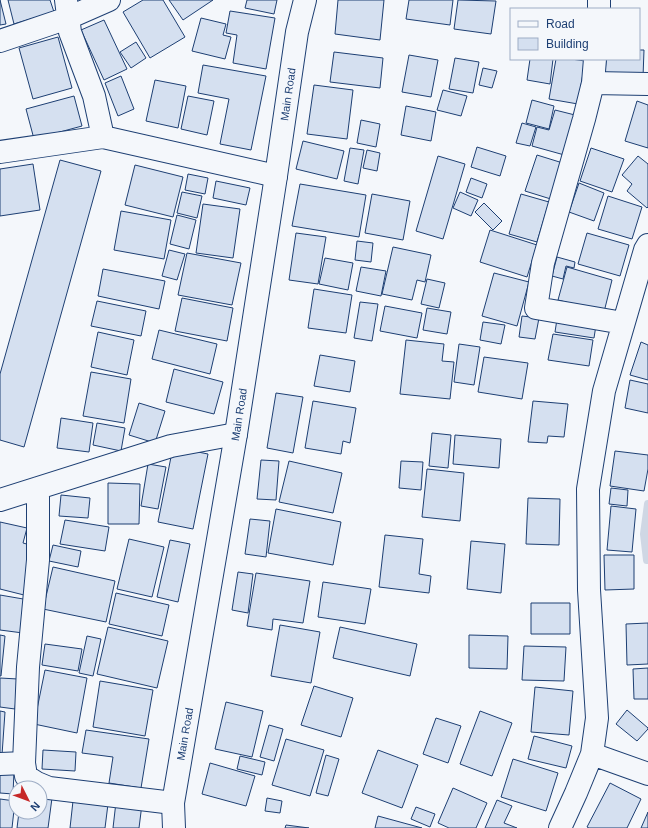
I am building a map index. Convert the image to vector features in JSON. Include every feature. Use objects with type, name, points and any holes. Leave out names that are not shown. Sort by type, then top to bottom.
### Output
[{"type":"street","points":[[0,41],[67,9],[109,0]]},
{"type":"street","name":"Main Road","points":[[174,828],[173,803],[236,434],[297,32],[305,0]]},
{"type":"street","points":[[67,9],[70,32],[94,96],[102,137]]},
{"type":"street","points":[[595,60],[593,83],[584,119],[543,263],[536,308],[623,324]]},
{"type":"street","points":[[593,83],[648,84]]},
{"type":"street","points":[[0,152],[102,137],[276,176]]},
{"type":"street","points":[[560,828],[592,754],[597,718],[589,590],[588,489],[604,391],[645,250],[648,245]]},
{"type":"street","points":[[0,500],[171,446],[236,434]]},
{"type":"street","points":[[38,488],[38,560],[28,667],[24,763],[26,776],[49,788],[173,803]]},
{"type":"street","points":[[592,754],[648,774]]},
{"type":"street","points":[[0,764],[24,763]]},
{"type":"building","points":[[0,0],[6,24],[0,25]]},
{"type":"building","points":[[8,0],[50,0],[54,12],[14,24]]},
{"type":"building","points":[[143,0],[163,0],[185,37],[150,58],[123,12]]},
{"type":"building","points":[[169,0],[213,0],[183,20]]},
{"type":"building","points":[[247,0],[277,0],[274,14],[245,8]]},
{"type":"building","points":[[338,0],[384,0],[380,40],[335,34]]},
{"type":"building","points":[[409,0],[453,0],[450,25],[406,19]]},
{"type":"building","points":[[458,0],[496,1],[491,34],[454,29]]},
{"type":"building","points":[[230,11],[275,18],[266,69],[233,63],[237,35],[226,33]]},
{"type":"building","points":[[201,18],[226,24],[223,35],[231,37],[225,59],[192,51]]},
{"type":"building","points":[[104,20],[127,69],[104,80],[81,30]]},
{"type":"building","points":[[58,37],[72,88],[33,99],[19,48]]},
{"type":"building","points":[[136,42],[146,58],[131,68],[120,52]]},
{"type":"building","points":[[640,50],[644,50],[643,77],[605,75],[606,60],[640,60]]},
{"type":"building","points":[[334,52],[383,58],[380,88],[330,82]]},
{"type":"building","points":[[409,55],[438,60],[431,97],[402,92]]},
{"type":"building","points":[[455,58],[479,62],[473,93],[449,89]]},
{"type":"building","points":[[530,60],[553,60],[550,84],[527,80]]},
{"type":"building","points":[[556,60],[585,61],[578,104],[549,99]]},
{"type":"building","points":[[203,65],[266,76],[251,150],[220,144],[229,99],[198,93]]},
{"type":"building","points":[[483,68],[497,71],[492,88],[479,85]]},
{"type":"building","points":[[121,76],[134,109],[118,116],[105,83]]},
{"type":"building","points":[[155,80],[186,86],[178,128],[146,121]]},
{"type":"building","points":[[314,85],[353,90],[347,139],[307,134]]},
{"type":"building","points":[[443,90],[467,96],[461,116],[437,110]]},
{"type":"building","points":[[74,96],[82,126],[34,139],[26,109]]},
{"type":"building","points":[[188,96],[214,101],[207,135],[181,129]]},
{"type":"building","points":[[532,100],[554,106],[549,129],[526,123]]},
{"type":"building","points":[[637,101],[648,105],[648,148],[625,141]]},
{"type":"building","points":[[406,106],[436,112],[431,141],[401,135]]},
{"type":"building","points":[[555,110],[579,116],[568,156],[532,146],[537,127],[549,130]]},
{"type":"building","points":[[361,120],[380,124],[376,147],[357,143]]},
{"type":"building","points":[[522,123],[536,127],[530,146],[516,143]]},
{"type":"building","points":[[303,141],[344,151],[337,179],[296,169]]},
{"type":"building","points":[[477,147],[506,156],[500,176],[471,167]]},
{"type":"building","points":[[350,148],[364,150],[358,184],[344,181]]},
{"type":"building","points":[[591,148],[624,159],[612,192],[580,181]]},
{"type":"building","points":[[367,150],[380,153],[377,171],[363,168]]},
{"type":"building","points":[[537,155],[566,164],[554,200],[525,191]]},
{"type":"building","points":[[438,156],[465,164],[443,239],[416,231]]},
{"type":"building","points":[[638,156],[648,164],[647,208],[627,191],[632,184],[622,175]]},
{"type":"building","points":[[60,160],[101,171],[24,447],[0,440],[0,374]]},
{"type":"building","points":[[33,164],[40,210],[0,216],[0,169]]},
{"type":"building","points":[[135,165],[183,177],[173,217],[125,205]]},
{"type":"building","points":[[188,174],[208,178],[205,194],[185,190]]},
{"type":"building","points":[[471,178],[487,184],[482,198],[466,192]]},
{"type":"building","points":[[216,181],[250,188],[246,205],[213,198]]},
{"type":"building","points":[[579,183],[604,193],[594,221],[569,212]]},
{"type":"building","points":[[300,184],[366,195],[359,237],[292,226]]},
{"type":"building","points":[[182,192],[202,196],[197,218],[177,213]]},
{"type":"building","points":[[460,192],[478,200],[471,216],[453,208]]},
{"type":"building","points":[[372,194],[410,201],[403,240],[365,233]]},
{"type":"building","points":[[521,194],[549,202],[537,242],[509,234]]},
{"type":"building","points":[[608,196],[642,207],[632,239],[598,229]]},
{"type":"building","points":[[484,203],[502,221],[493,230],[475,212]]},
{"type":"building","points":[[203,204],[240,209],[233,258],[196,253]]},
{"type":"building","points":[[121,211],[171,220],[164,259],[114,250]]},
{"type":"building","points":[[177,215],[196,220],[189,249],[170,244]]},
{"type":"building","points":[[490,230],[537,245],[527,277],[480,262]]},
{"type":"building","points":[[296,233],[326,237],[318,284],[289,280]]},
{"type":"building","points":[[587,233],[629,245],[620,276],[578,264]]},
{"type":"building","points":[[357,241],[373,243],[371,262],[355,260]]},
{"type":"building","points":[[393,247],[431,255],[425,282],[417,280],[412,300],[382,294]]},
{"type":"building","points":[[169,250],[185,254],[177,280],[162,276]]},
{"type":"building","points":[[187,253],[241,263],[232,305],[178,295]]},
{"type":"building","points":[[557,257],[575,262],[574,268],[566,266],[563,279],[552,276]]},
{"type":"building","points":[[325,258],[353,263],[348,290],[319,284]]},
{"type":"building","points":[[361,267],[386,271],[381,296],[356,291]]},
{"type":"building","points":[[567,267],[612,280],[604,312],[558,300]]},
{"type":"building","points":[[103,269],[165,281],[159,309],[98,296]]},
{"type":"building","points":[[494,273],[529,282],[517,326],[482,316]]},
{"type":"building","points":[[427,279],[445,283],[439,308],[421,304]]},
{"type":"building","points":[[314,289],[352,295],[346,333],[308,328]]},
{"type":"building","points":[[182,298],[233,308],[227,341],[175,331]]},
{"type":"building","points":[[97,301],[146,311],[141,336],[91,326]]},
{"type":"building","points":[[360,302],[378,304],[372,341],[354,338]]},
{"type":"building","points":[[385,306],[422,313],[417,338],[380,331]]},
{"type":"building","points":[[427,308],[451,312],[447,334],[423,330]]},
{"type":"building","points":[[522,316],[539,318],[535,339],[519,337]]},
{"type":"building","points":[[557,319],[596,325],[594,338],[555,332]]},
{"type":"building","points":[[483,322],[505,325],[501,344],[480,340]]},
{"type":"building","points":[[159,330],[217,344],[210,374],[152,359]]},
{"type":"building","points":[[98,332],[134,340],[127,375],[91,367]]},
{"type":"building","points":[[553,334],[593,340],[589,366],[548,360]]},
{"type":"building","points":[[406,340],[444,344],[442,361],[454,362],[450,399],[400,394]]},
{"type":"building","points":[[641,342],[648,345],[648,380],[630,375]]},
{"type":"building","points":[[459,344],[480,347],[474,385],[454,382]]},
{"type":"building","points":[[320,355],[355,361],[350,392],[314,386]]},
{"type":"building","points":[[484,357],[528,363],[522,399],[478,392]]},
{"type":"building","points":[[174,369],[223,382],[214,414],[166,402]]},
{"type":"building","points":[[91,372],[131,379],[124,423],[83,416]]},
{"type":"building","points":[[630,380],[648,384],[648,413],[625,408]]},
{"type":"building","points":[[276,393],[303,397],[293,453],[267,448]]},
{"type":"building","points":[[313,401],[356,408],[350,443],[343,441],[341,454],[305,448]]},
{"type":"building","points":[[533,401],[568,404],[564,437],[548,436],[547,443],[528,442]]},
{"type":"building","points":[[139,403],[165,411],[155,443],[129,435]]},
{"type":"building","points":[[61,418],[93,423],[89,452],[57,448]]},
{"type":"building","points":[[97,423],[125,428],[121,451],[93,445]]},
{"type":"building","points":[[432,433],[451,435],[448,468],[429,466]]},
{"type":"building","points":[[455,435],[501,439],[499,468],[453,464]]},
{"type":"building","points":[[173,447],[208,454],[193,529],[158,522]]},
{"type":"building","points":[[615,451],[648,455],[648,469],[644,491],[610,486]]},
{"type":"building","points":[[261,460],[279,461],[276,500],[257,499]]},
{"type":"building","points":[[289,461],[342,473],[333,513],[279,502]]},
{"type":"building","points":[[401,461],[423,462],[421,490],[399,488]]},
{"type":"building","points":[[148,464],[166,467],[158,509],[141,506]]},
{"type":"building","points":[[427,469],[464,473],[460,521],[422,517]]},
{"type":"building","points":[[108,483],[140,484],[139,524],[108,524]]},
{"type":"building","points":[[611,488],[628,490],[627,506],[609,504]]},
{"type":"building","points":[[61,495],[90,498],[88,518],[59,516]]},
{"type":"building","points":[[528,498],[560,499],[559,545],[526,544]]},
{"type":"building","points":[[611,506],[636,509],[632,552],[607,550]]},
{"type":"building","points":[[276,509],[341,522],[333,565],[268,553]]},
{"type":"building","points":[[250,519],[270,521],[266,557],[245,554]]},
{"type":"building","points":[[65,520],[109,527],[105,551],[60,544]]},
{"type":"building","points":[[0,522],[27,528],[23,543],[34,546],[28,596],[0,589]]},
{"type":"building","points":[[385,535],[423,539],[419,574],[431,576],[429,593],[379,587]]},
{"type":"building","points":[[129,539],[164,547],[152,597],[117,589]]},
{"type":"building","points":[[170,540],[190,544],[178,602],[157,597]]},
{"type":"building","points":[[471,541],[505,544],[501,593],[467,589]]},
{"type":"building","points":[[53,545],[81,551],[78,567],[49,561]]},
{"type":"building","points":[[604,555],[634,555],[634,589],[605,590]]},
{"type":"building","points":[[53,567],[115,581],[106,622],[43,609]]},
{"type":"building","points":[[238,572],[253,574],[248,613],[232,610]]},
{"type":"building","points":[[256,573],[310,581],[303,623],[273,619],[272,630],[247,626]]},
{"type":"building","points":[[323,582],[371,589],[365,624],[318,617]]},
{"type":"building","points":[[116,593],[169,605],[162,636],[109,624]]},
{"type":"building","points":[[0,595],[29,600],[23,633],[0,630]]},
{"type":"building","points":[[531,603],[570,603],[570,634],[531,634]]},
{"type":"building","points":[[648,623],[648,664],[627,665],[626,624]]},
{"type":"building","points":[[280,625],[320,632],[311,683],[271,676]]},
{"type":"building","points":[[108,627],[168,641],[157,688],[97,674]]},
{"type":"building","points":[[340,627],[417,644],[410,676],[333,658]]},
{"type":"building","points":[[0,635],[5,636],[1,676],[0,676]]},
{"type":"building","points":[[469,635],[508,636],[507,669],[469,668]]},
{"type":"building","points":[[87,636],[101,639],[93,676],[79,673]]},
{"type":"building","points":[[45,644],[82,649],[78,671],[42,665]]},
{"type":"building","points":[[524,646],[566,647],[564,681],[522,680]]},
{"type":"building","points":[[648,668],[648,699],[634,699],[633,669]]},
{"type":"building","points":[[45,670],[87,678],[77,733],[34,724]]},
{"type":"building","points":[[0,678],[18,679],[15,709],[0,707]]},
{"type":"building","points":[[100,681],[153,690],[145,736],[93,727]]},
{"type":"building","points":[[314,686],[353,698],[341,737],[301,725]]},
{"type":"building","points":[[535,687],[573,691],[569,735],[531,732]]},
{"type":"building","points":[[226,702],[263,711],[252,757],[215,749]]},
{"type":"building","points":[[627,710],[648,728],[637,741],[616,724]]},
{"type":"building","points":[[0,711],[5,712],[2,755],[0,755]]},
{"type":"building","points":[[480,711],[512,723],[492,776],[460,764]]},
{"type":"building","points":[[436,718],[461,726],[448,763],[423,754]]},
{"type":"building","points":[[269,725],[283,729],[274,761],[260,757]]},
{"type":"building","points":[[86,730],[149,739],[141,788],[109,783],[113,757],[82,753]]},
{"type":"building","points":[[534,736],[572,746],[566,768],[528,759]]},
{"type":"building","points":[[286,739],[324,750],[310,796],[272,785]]},
{"type":"building","points":[[43,750],[76,752],[75,771],[42,769]]},
{"type":"building","points":[[378,750],[418,765],[402,808],[362,793]]},
{"type":"building","points":[[326,755],[339,759],[328,796],[316,793]]},
{"type":"building","points":[[240,756],[265,762],[262,775],[237,769]]},
{"type":"building","points":[[513,759],[558,773],[546,811],[501,797]]},
{"type":"building","points":[[210,763],[255,776],[246,806],[202,794]]},
{"type":"building","points":[[0,771],[14,771],[14,780],[8,780],[8,794],[0,793]]},
{"type":"building","points":[[610,783],[641,799],[627,828],[589,828],[587,827]]},
{"type":"building","points":[[453,788],[487,803],[476,828],[449,828],[438,823]]},
{"type":"building","points":[[48,797],[52,798],[48,828],[17,828],[18,820],[48,820]]},
{"type":"building","points":[[267,798],[282,801],[280,813],[265,811]]},
{"type":"building","points":[[0,799],[8,800],[8,820],[13,820],[12,828],[0,828]]},
{"type":"building","points":[[497,800],[512,806],[504,823],[517,828],[485,828]]},
{"type":"building","points":[[73,801],[108,804],[105,828],[70,828]]},
{"type":"building","points":[[116,802],[142,804],[139,828],[113,828]]},
{"type":"building","points":[[416,807],[435,814],[430,827],[411,819]]},
{"type":"building","points":[[648,812],[648,828],[641,828]]},
{"type":"building","points":[[378,816],[422,828],[375,828]]},
{"type":"building","points":[[286,825],[309,828],[285,828]]},
{"type":"waterway","points":[[647,560],[644,534],[648,504]]}]
